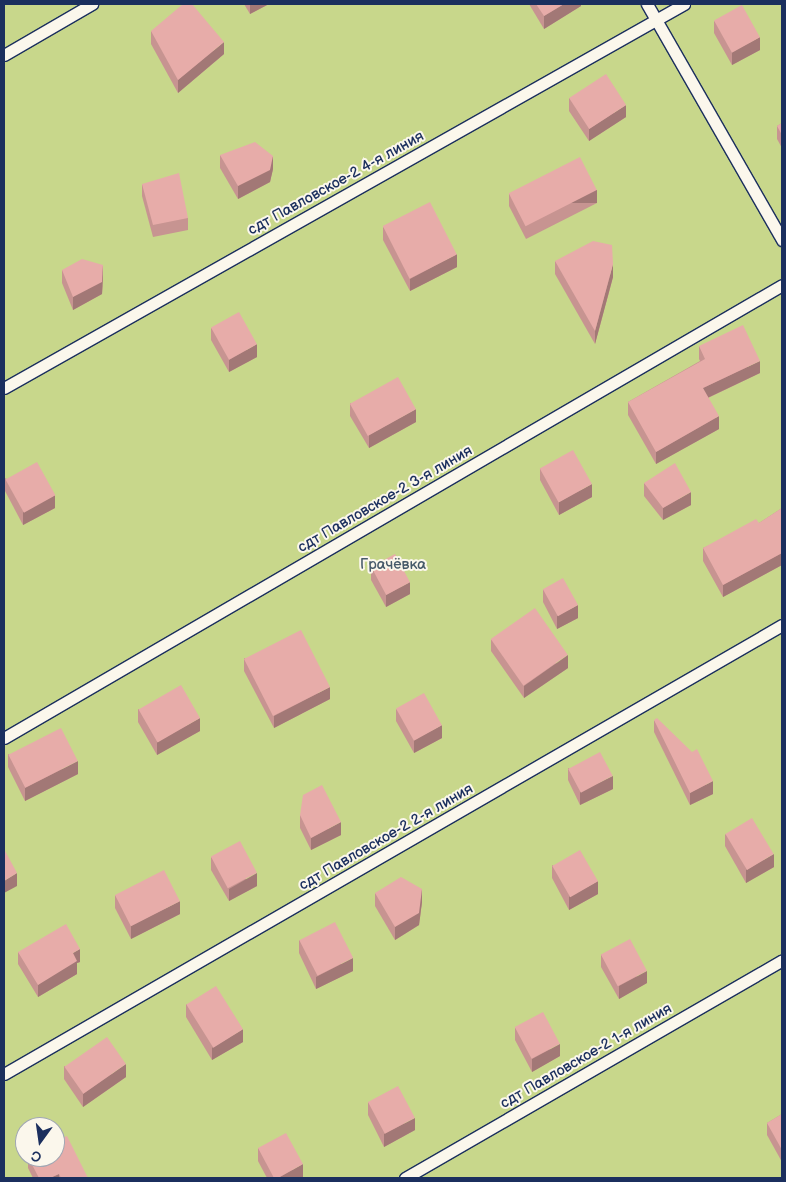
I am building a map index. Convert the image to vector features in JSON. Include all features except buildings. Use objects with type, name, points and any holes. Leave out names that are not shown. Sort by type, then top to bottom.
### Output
[{"type":"lane","points":[[4,55],[92,4]]},
{"type":"lane","points":[[646,4],[782,240]]},
{"type":"lane","name":"сдт Павловское-2 4-я линия","points":[[4,388],[684,4]]},
{"type":"lane","name":"сдт Павловское-2 3-я линия","points":[[4,738],[782,285]]},
{"type":"lane","name":"сдт Павловское-2 2-я линия","points":[[4,1074],[782,625]]},
{"type":"lane","name":"сдт Павловское-2 1-я линия","points":[[404,1178],[782,960]]},
{"type":"green space","name":"Грачёвка","points":[[4,4],[782,4],[782,1178],[4,1178]]}]
